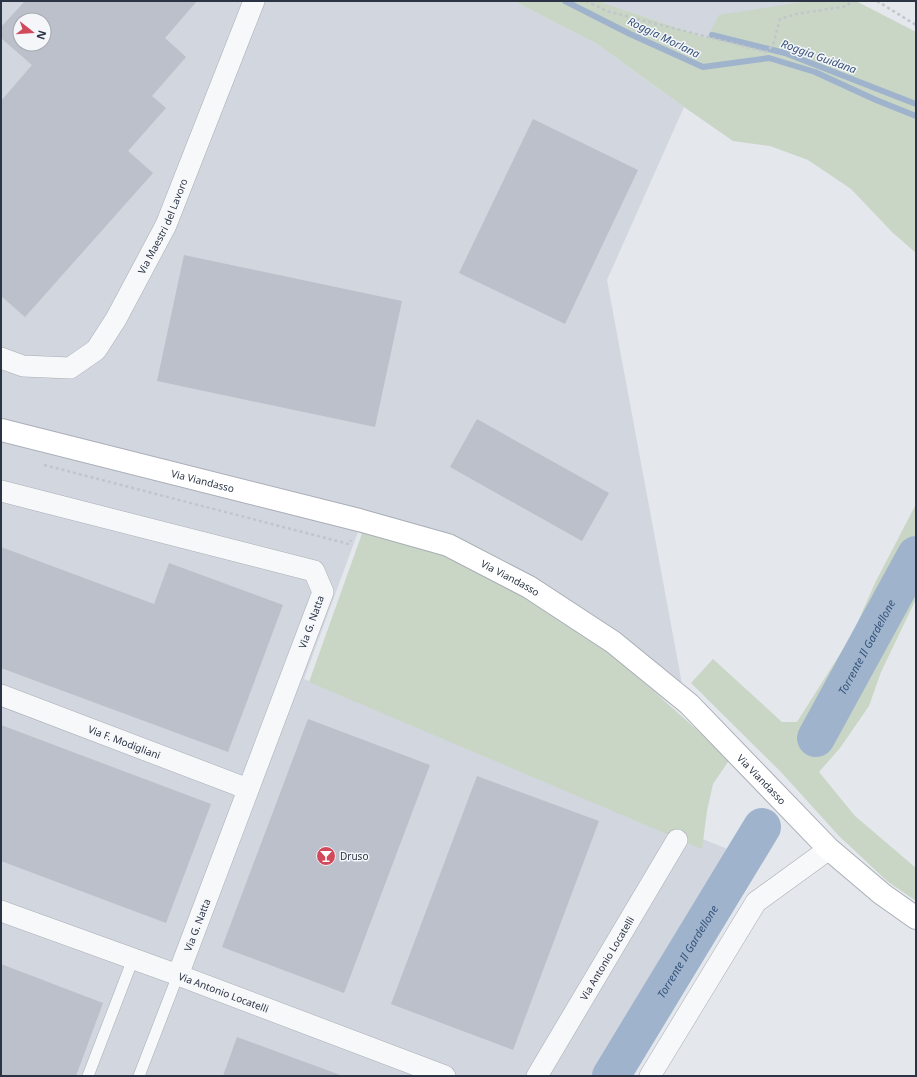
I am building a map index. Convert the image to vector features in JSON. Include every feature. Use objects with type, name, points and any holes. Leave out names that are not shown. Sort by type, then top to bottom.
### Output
[{"type":"street","name":"Via Maestri del Lavoro","points":[[1,358],[23,366],[70,368],[96,350],[116,320],[166,225],[254,1]]},
{"type":"street","name":"Via Viandasso","points":[[1,430],[359,520],[448,545],[529,588],[612,642],[688,704],[828,849],[882,894],[916,918]]},
{"type":"street","name":"Via G. Natta","points":[[1,491],[314,571],[323,592],[178,975]]},
{"type":"street","name":"Via F. Modigliani","points":[[1,695],[248,789]]},
{"type":"street","name":"Via Antonio Locatelli","points":[[537,1076],[676,840]]},
{"type":"street","points":[[650,1076],[756,902],[828,849]]},
{"type":"street","name":"Via Antonio Locatelli","points":[[1,911],[178,975],[445,1076]]},
{"type":"lane","points":[[88,1076],[133,959]]},
{"type":"lane","points":[[139,1076],[178,975]]},
{"type":"path","points":[[586,1],[607,11],[766,52],[773,45],[780,20],[796,14],[847,6],[851,1]]},
{"type":"path","points":[[876,1],[916,25]]},
{"type":"shaded area","points":[[1,1],[514,1],[597,44],[684,107],[607,280],[688,716],[527,606],[358,532],[304,679],[735,852],[610,1076],[1,1076]]},
{"type":"shaded area","points":[[598,1],[800,1],[800,3],[707,38]]},
{"type":"green space","points":[[514,1],[598,1],[707,38],[719,15],[809,1],[856,1],[916,32],[916,253],[892,232],[851,189],[808,160],[770,146],[733,141],[597,44]]},
{"type":"green space","points":[[916,504],[916,599],[881,672],[869,706],[840,748],[819,772],[855,816],[916,868],[916,901],[887,881],[839,836],[781,772],[691,683],[713,659],[782,722],[797,722],[852,635],[875,583]]},
{"type":"green space","points":[[365,525],[416,541],[502,581],[592,633],[618,660],[730,759],[713,784],[707,811],[702,849],[309,682]]},
{"type":"building","points":[[25,1],[197,1],[165,38],[186,57],[152,96],[166,108],[128,151],[153,173],[25,317],[1,296],[1,101],[32,65],[17,52],[52,52],[52,12],[15,12]]},
{"type":"building","points":[[12,15],[12,48],[1,38],[1,27]]},
{"type":"building","points":[[533,119],[638,170],[565,324],[459,273]]},
{"type":"building","points":[[184,255],[402,301],[375,427],[157,381]]},
{"type":"building","points":[[477,419],[609,493],[582,541],[450,467]]},
{"type":"building","points":[[1,547],[154,604],[169,563],[283,605],[228,752],[1,668]]},
{"type":"building","name":"Druso","points":[[308,719],[430,765],[344,993],[222,947]]},
{"type":"building","points":[[1,725],[211,804],[166,923],[1,861]]},
{"type":"building","points":[[477,776],[599,821],[513,1050],[391,1004]]},
{"type":"building","points":[[1,964],[103,1003],[76,1076],[1,1076]]},
{"type":"building","points":[[237,1037],[343,1076],[223,1076]]},
{"type":"waterway","name":"Roggia Morlana","points":[[565,1],[630,34],[703,67],[769,58],[815,72],[876,100],[916,116]]},
{"type":"waterway","name":"Roggia Guidana","points":[[712,35],[785,53],[916,104]]},
{"type":"waterway","name":"Torrente Il Gardellone","points":[[816,738],[916,555]]},
{"type":"waterway","name":"Torrente Il Gardellone","points":[[611,1076],[762,827]]},
{"type":"place","name":"Druso","points":[[326,856]]}]
